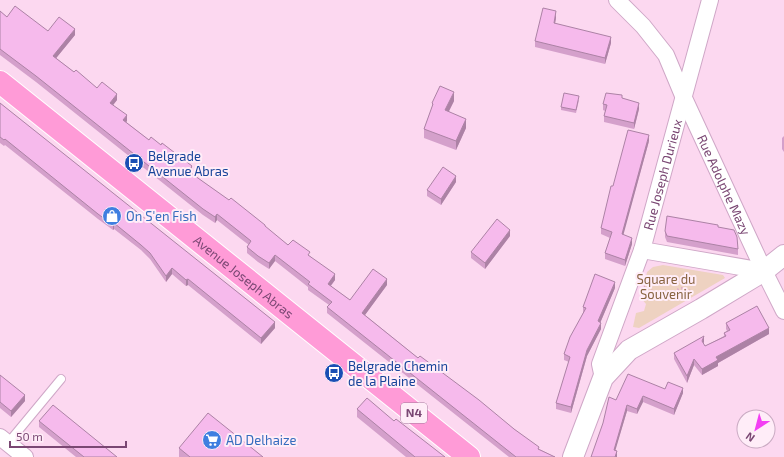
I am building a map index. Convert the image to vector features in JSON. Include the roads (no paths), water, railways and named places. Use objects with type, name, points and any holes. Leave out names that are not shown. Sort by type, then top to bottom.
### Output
[{"type":"main road","name":"Avenue Joseph Abras","points":[[0,82],[469,457]]},
{"type":"street","name":"Rue Adolphe Mazy","points":[[617,0],[643,26],[666,55],[684,98],[784,311]]},
{"type":"street","name":"Rue Joseph Durieux","points":[[642,250],[710,0]]},
{"type":"street","points":[[603,378],[600,364],[642,250],[764,271]]},
{"type":"street","points":[[573,457],[603,378],[629,350],[764,271],[784,256]]},
{"type":"street","points":[[4,440],[25,457]]},
{"type":"lane","points":[[4,440],[61,379]]},
{"type":"place","name":"Belgrade Avenue Abras","points":[[134,163]]},
{"type":"place","name":"On S'en Fish","points":[[112,216]]},
{"type":"place","name":"Belgrade Chemin de la Plaine","points":[[334,373]]},
{"type":"place","name":"AD Delhaize","points":[[212,440]]},
{"type":"park label","name":"Square du Souvenir","points":[[666,286]]}]
